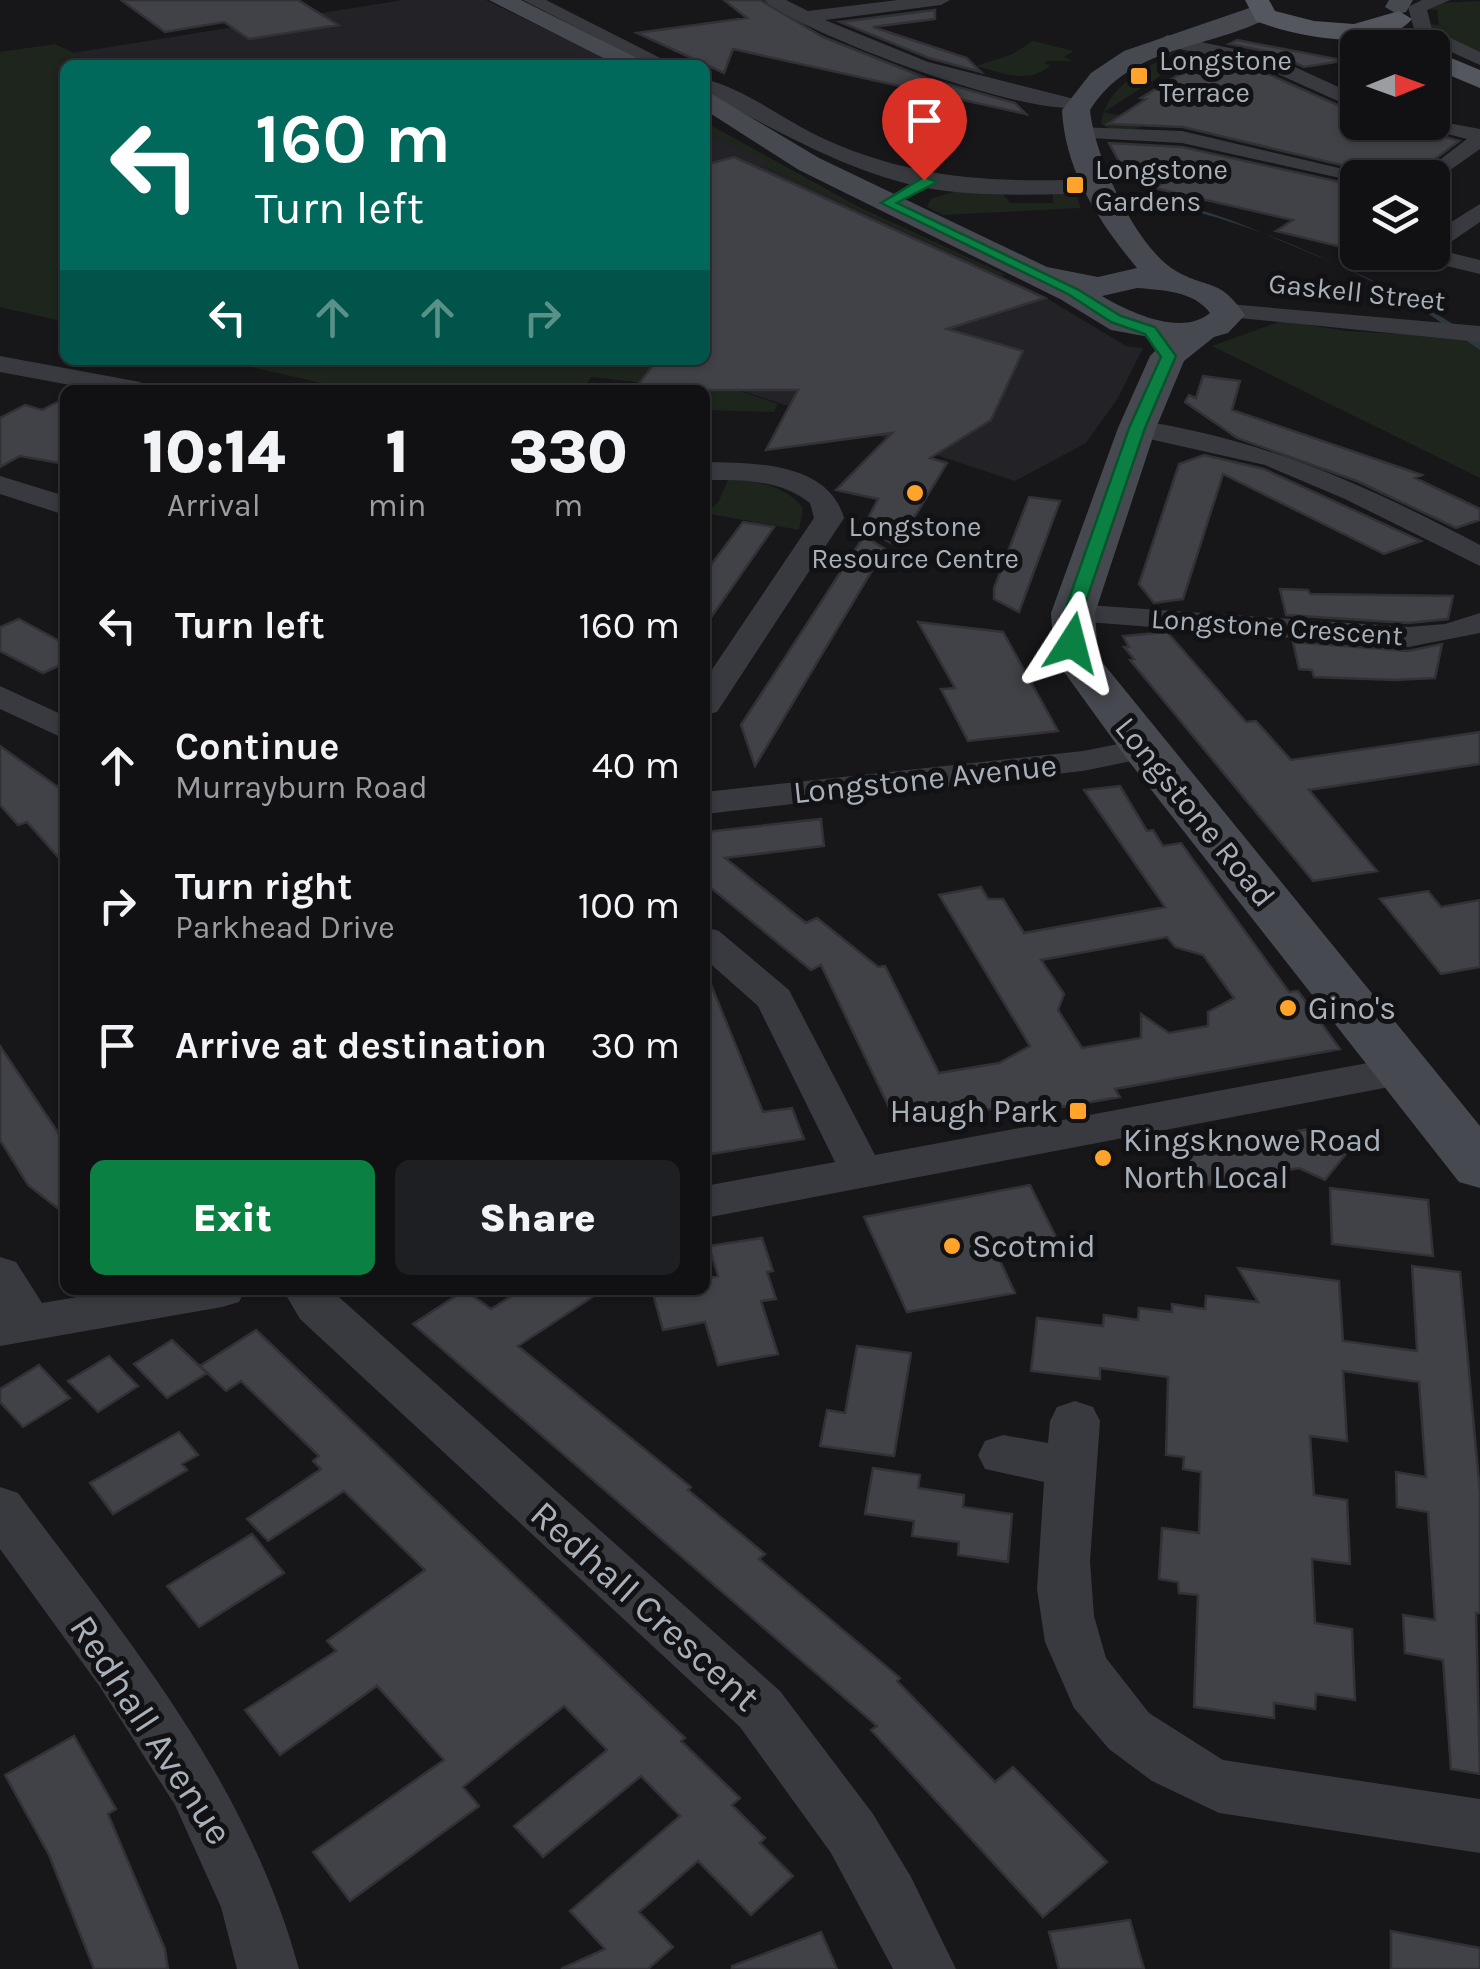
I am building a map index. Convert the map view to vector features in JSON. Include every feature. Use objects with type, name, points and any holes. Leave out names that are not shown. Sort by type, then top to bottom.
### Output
[{"type":"main road","points":[[1259,5],[1286,24],[1340,35]]},
{"type":"main road","points":[[1325,30],[1384,28],[1397,7]]},
{"type":"main road","points":[[1450,66],[1480,80]]},
{"type":"main road","points":[[1450,82],[1480,96]]},
{"type":"street","points":[[500,0],[627,60]]},
{"type":"street","points":[[532,0],[654,60]]},
{"type":"street","points":[[774,0],[874,52],[1079,118],[1340,171]]},
{"type":"street","points":[[804,17],[941,0]]},
{"type":"street","points":[[1441,0],[1417,8],[1423,32],[1480,58]]},
{"type":"street","points":[[1079,118],[1119,66],[1168,41],[1199,32],[1259,5]]},
{"type":"street","points":[[1199,32],[1267,26],[1325,30]]},
{"type":"street","points":[[1168,41],[1262,60],[1340,96]]},
{"type":"street","points":[[710,87],[857,160],[930,182],[1066,187]]},
{"type":"street","points":[[710,101],[796,156],[1042,276],[1116,282],[1166,280],[1209,294],[1214,321]]},
{"type":"street","points":[[1079,118],[1104,200],[1123,323],[1159,343]]},
{"type":"street","points":[[1450,131],[1480,137]]},
{"type":"street","points":[[1450,160],[1480,137]]},
{"type":"street","points":[[887,203],[930,182]]},
{"type":"street","points":[[1450,260],[1480,267]]},
{"type":"street","name":"Gaskell Street","points":[[1214,321],[1480,334]]},
{"type":"street","name":"Longstone Road","points":[[1214,321],[1159,343],[1137,428],[1073,613],[1076,658],[1144,750],[1480,1166]]},
{"type":"street","points":[[0,364],[113,385]]},
{"type":"street","points":[[1137,428],[1229,442],[1287,460],[1480,557]]},
{"type":"street","points":[[710,471],[766,474],[800,483],[824,499],[829,518],[710,697]]},
{"type":"street","points":[[0,485],[60,504]]},
{"type":"street","name":"Longstone Crescent","points":[[1073,613],[1408,636],[1449,633],[1480,623]]},
{"type":"street","points":[[0,696],[60,726]]},
{"type":"street","name":"Longstone Avenue","points":[[710,802],[1083,761],[1144,750]]},
{"type":"street","points":[[710,944],[774,999],[863,1175]]},
{"type":"street","points":[[710,1201],[1405,1070]]},
{"type":"street","points":[[0,1274],[17,1300],[13,1326],[193,1295]]},
{"type":"street","name":"Redhall Crescent","points":[[309,1295],[316,1306],[760,1710],[817,1778],[883,1878],[926,1969]]},
{"type":"street","points":[[1003,1455],[1074,1444],[1064,1581],[1072,1643],[1101,1700],[1139,1741],[1181,1772],[1219,1786],[1480,1826]]},
{"type":"street","name":"Redhall Avenue","points":[[0,1508],[175,1754],[225,1835],[261,1932],[268,1969]]},
{"type":"shaded area","points":[[403,0],[486,0],[608,60],[88,60],[73,53]]},
{"type":"shaded area","points":[[1480,1],[1480,53],[1450,41],[1450,30],[1432,30],[1429,24],[1439,25],[1437,10],[1425,9],[1437,3]]},
{"type":"shaded area","points":[[1033,41],[1074,51],[1064,57],[1072,61],[1047,61],[1045,64],[1051,65],[1024,76],[976,66],[1013,54]]},
{"type":"shaded area","points":[[55,44],[87,59],[103,60],[60,60],[60,321],[0,307],[0,52]]},
{"type":"shaded area","points":[[1174,51],[1195,51],[1183,73],[1168,71],[1104,112],[1119,88],[1140,72]]},
{"type":"shaded area","points":[[1104,112],[1148,122],[1118,131],[1101,124]]},
{"type":"shaded area","points":[[710,125],[857,206],[1006,275],[761,165],[771,162],[710,135]]},
{"type":"shaded area","points":[[710,135],[772,162],[763,166],[1038,293],[1126,346],[1143,348],[1118,398],[1086,443],[1015,481],[664,365],[710,365]]},
{"type":"shaded area","points":[[956,191],[1002,193],[1010,203],[1053,203],[1053,193],[1075,192],[1081,208],[943,215],[927,207],[931,199]]},
{"type":"shaded area","points":[[1127,197],[1185,206],[1265,234],[1194,211],[1130,202]]},
{"type":"shaded area","points":[[1349,270],[1380,284],[1431,311],[1480,342],[1480,350],[1413,304]]},
{"type":"shaded area","points":[[1282,321],[1346,331],[1460,337],[1480,350],[1480,478],[1212,346]]},
{"type":"shaded area","points":[[241,365],[664,365],[778,404],[774,412],[710,410],[710,385],[661,385],[591,377],[586,385],[331,385]]},
{"type":"shaded area","points":[[728,480],[778,489],[803,508],[799,530],[710,514]]},
{"type":"building","points":[[121,0],[298,0],[338,25],[249,39],[224,22],[165,32]]},
{"type":"building","points":[[724,0],[760,0],[823,37],[926,78],[1015,103],[1026,114],[733,49],[724,73],[710,67],[710,60],[696,60],[637,33],[747,18]]},
{"type":"building","points":[[935,10],[935,19],[873,27],[967,58],[981,72],[929,58],[840,22]]},
{"type":"building","points":[[1237,40],[1336,62],[1304,67],[1274,53],[1229,44]]},
{"type":"building","points":[[1206,58],[1259,70],[1340,106],[1340,140],[1459,141],[1434,160],[1340,160],[1340,165],[1183,127],[1108,124],[1146,99],[1141,98]]},
{"type":"building","points":[[1109,143],[1182,147],[1340,182],[1340,247],[1276,231],[1293,220],[1154,188],[1173,177],[1121,165]]},
{"type":"building","points":[[734,157],[1045,298],[947,329],[1023,351],[991,420],[930,458],[947,463],[897,546],[863,528],[878,499],[836,490],[892,433],[766,450],[798,390],[638,385],[653,365],[710,365],[710,164]]},
{"type":"building","points":[[1203,376],[1240,381],[1232,410],[1422,475],[1415,478],[1480,509],[1480,520],[1456,528],[1357,481],[1237,438],[1185,402],[1189,395],[1196,398]]},
{"type":"building","points":[[60,401],[60,463],[20,456],[0,467],[0,418],[25,405],[42,410]]},
{"type":"building","points":[[1204,455],[1264,469],[1421,541],[1384,554],[1223,474],[1183,599],[1154,603],[1139,584],[1179,464]]},
{"type":"building","points":[[1029,497],[1060,501],[1019,612],[994,599],[994,588]]},
{"type":"building","points":[[743,522],[774,527],[710,619],[710,566]]},
{"type":"building","points":[[864,536],[885,549],[755,766],[741,725]]},
{"type":"building","points":[[1280,589],[1308,590],[1310,594],[1453,596],[1448,619],[1408,623],[1286,615]]},
{"type":"building","points":[[19,619],[60,641],[60,665],[43,673],[0,651],[0,627]]},
{"type":"building","points":[[918,622],[1003,632],[1058,731],[968,741],[941,689],[955,688]]},
{"type":"building","points":[[1167,632],[1246,722],[1256,721],[1291,760],[1480,732],[1480,764],[1309,790],[1377,871],[1313,881],[1130,660],[1134,659],[1124,647],[1129,647],[1123,636]]},
{"type":"building","points":[[1293,642],[1408,651],[1442,644],[1435,678],[1395,680],[1314,677],[1312,670],[1299,669]]},
{"type":"building","points":[[0,746],[60,788],[60,859],[27,822],[18,825],[0,805]]},
{"type":"building","points":[[1120,786],[1147,831],[1153,830],[1163,846],[1181,843],[1289,992],[1298,991],[1340,1049],[1115,1089],[1120,1097],[1020,1114],[1015,1105],[897,1124],[821,965],[811,970],[710,887],[710,831],[821,819],[824,846],[725,858],[806,923],[817,918],[878,967],[885,966],[939,1073],[999,1063],[1030,1046],[939,895],[981,887],[988,899],[1003,899],[1024,933],[1165,907],[1084,790]],"holes":[[[1167,937],[1175,947],[1203,955],[1234,998],[1208,1012],[1208,1026],[1169,1033],[1141,1014],[1141,1038],[1082,1048],[1058,1010],[1064,994],[1041,960]]]},
{"type":"building","points":[[1428,891],[1441,907],[1480,900],[1480,967],[1441,974],[1380,899]]},
{"type":"building","points":[[710,982],[763,1112],[792,1108],[804,1139],[710,1154]]},
{"type":"building","points":[[0,1046],[60,1136],[60,1210],[28,1185],[0,1140]]},
{"type":"building","points":[[1314,1128],[1353,1145],[1325,1180],[1299,1168],[1203,1186],[1183,1152]]},
{"type":"building","name":"Scotmid","points":[[1030,1185],[1058,1241],[996,1252],[1015,1293],[907,1312],[864,1217]]},
{"type":"building","points":[[1330,1188],[1428,1200],[1433,1256],[1332,1244]]},
{"type":"building","points":[[762,1238],[773,1271],[767,1272],[776,1299],[761,1301],[778,1354],[718,1365],[705,1322],[663,1330],[653,1295],[710,1295],[710,1278],[718,1276],[710,1246]]},
{"type":"building","points":[[1412,1266],[1460,1272],[1480,1494],[1480,1613],[1476,1613],[1480,1774],[1451,1769],[1443,1660],[1405,1653],[1403,1615],[1435,1620],[1428,1512],[1397,1507],[1396,1472],[1426,1477],[1419,1382],[1343,1371],[1347,1441],[1310,1436],[1314,1495],[1347,1500],[1350,1564],[1312,1559],[1315,1623],[1352,1629],[1355,1700],[1316,1694],[1315,1709],[1274,1703],[1274,1718],[1194,1707],[1198,1595],[1179,1593],[1178,1582],[1159,1579],[1162,1528],[1199,1533],[1201,1472],[1183,1469],[1184,1457],[1166,1455],[1168,1377],[1100,1368],[1100,1379],[1031,1371],[1037,1318],[1103,1326],[1104,1315],[1138,1320],[1139,1308],[1172,1312],[1172,1304],[1205,1309],[1206,1296],[1258,1302],[1238,1268],[1339,1281],[1343,1341],[1417,1351]]},
{"type":"building","points":[[457,1295],[472,1295],[491,1309],[513,1295],[595,1295],[518,1346],[691,1487],[688,1490],[765,1554],[759,1559],[900,1678],[897,1681],[995,1782],[1013,1767],[1107,1862],[1043,1917],[871,1730],[877,1726],[413,1324]]},
{"type":"building","points":[[256,1330],[685,1738],[681,1741],[740,1798],[732,1805],[765,1838],[760,1843],[793,1876],[751,1915],[698,1861],[639,1912],[673,1947],[648,1969],[561,1969],[605,1949],[570,1911],[680,1816],[641,1776],[543,1857],[514,1826],[607,1750],[564,1706],[463,1787],[479,1806],[350,1901],[313,1852],[444,1760],[377,1686],[280,1755],[245,1710],[336,1651],[327,1641],[425,1570],[344,1491],[268,1541],[247,1519],[321,1469],[313,1461],[319,1456],[241,1381],[226,1391],[200,1366]]},
{"type":"building","points":[[172,1340],[207,1373],[167,1398],[134,1364]]},
{"type":"building","points":[[857,1346],[911,1353],[894,1456],[820,1446],[827,1410],[845,1413]]},
{"type":"building","points":[[109,1356],[138,1386],[98,1412],[68,1381]]},
{"type":"building","points":[[39,1365],[70,1398],[23,1427],[0,1402],[0,1389]]},
{"type":"building","points":[[179,1432],[198,1455],[182,1464],[187,1470],[113,1514],[90,1483]]},
{"type":"building","points":[[873,1468],[920,1475],[918,1488],[964,1495],[963,1507],[1012,1514],[1008,1562],[958,1555],[959,1542],[912,1536],[914,1521],[865,1514]]},
{"type":"building","points":[[252,1534],[284,1573],[199,1627],[167,1586]]},
{"type":"building","points":[[74,1736],[116,1809],[108,1814],[165,1949],[168,1969],[94,1969],[49,1855],[5,1775]]},
{"type":"building","points":[[1130,1920],[1144,1969],[1059,1969],[1049,1932]]},
{"type":"building","points":[[1391,1931],[1480,1948],[1480,1969],[1391,1969]]},
{"type":"building","points":[[821,1932],[837,1969],[732,1969],[732,1966]]},
{"type":"place","name":"Longstone Terrace","points":[[1139,76]]},
{"type":"place","name":"Longstone Gardens","points":[[1075,185]]},
{"type":"place","name":"Longstone Resource Centre","points":[[915,493]]},
{"type":"place","name":"Gino's","points":[[1288,1008]]},
{"type":"place","name":"Haugh Park","points":[[1078,1111]]},
{"type":"place","name":"Kingsknowe Road North Local","points":[[1103,1158]]},
{"type":"place","name":"Scotmid","points":[[952,1246]]},
{"type":"route","points":[[924,180],[930,182],[922,189],[887,203],[1042,276],[1130,326],[1150,330],[1162,342],[1168,356],[1137,428],[1073,613],[1072,643]]}]
